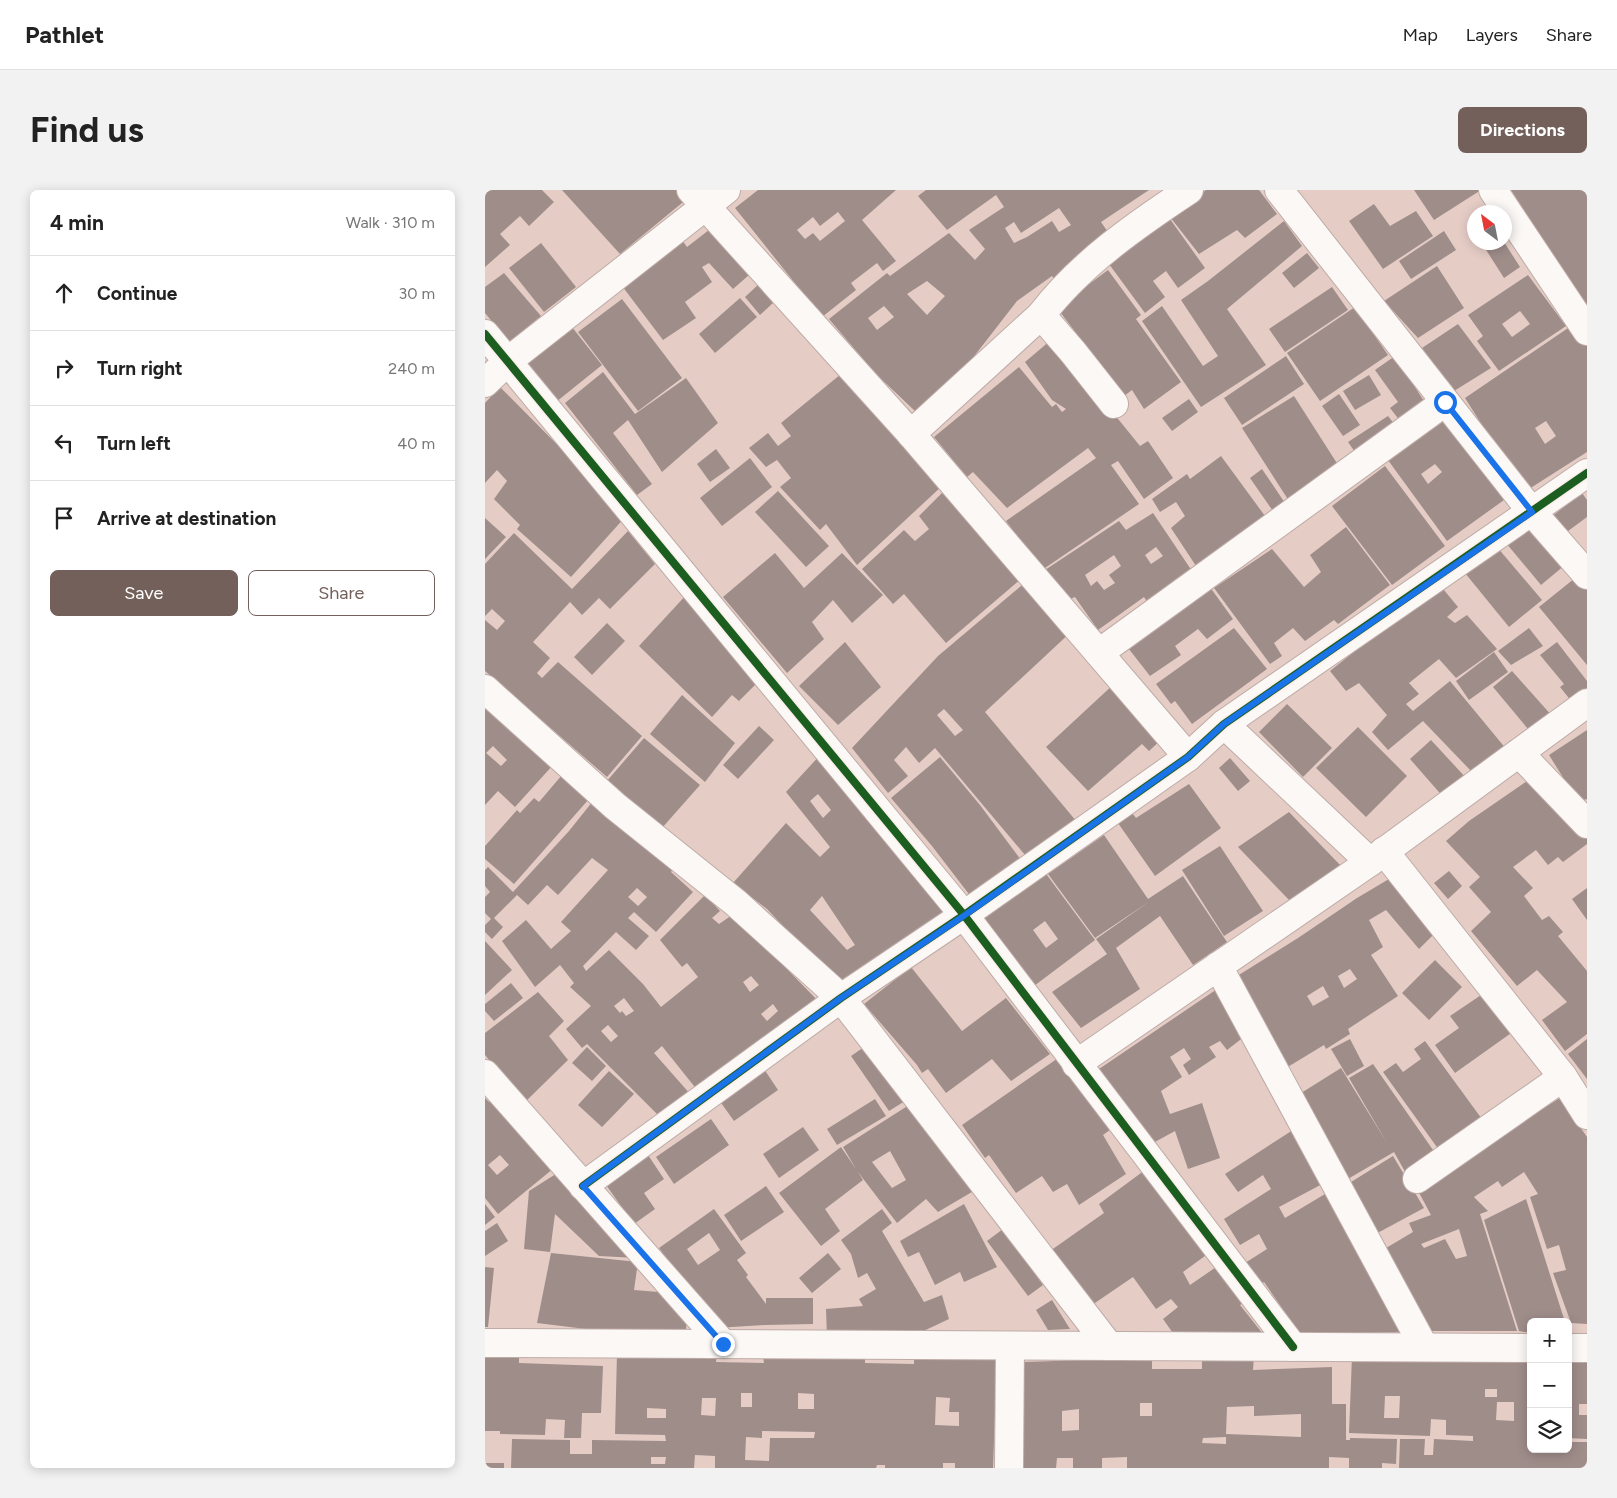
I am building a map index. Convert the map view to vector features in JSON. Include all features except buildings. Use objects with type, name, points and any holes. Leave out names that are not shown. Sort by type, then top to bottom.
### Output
[{"type":"street","points":[[911,434],[1041,315],[1056,294],[1093,261],[1150,216],[1189,190]]},
{"type":"street","points":[[1279,190],[1532,512],[1587,575]]},
{"type":"street","points":[[1493,190],[1587,331]]},
{"type":"street","points":[[485,383],[508,361],[707,195],[1188,757]]},
{"type":"street","points":[[1041,315],[1114,404]]},
{"type":"street","points":[[485,334],[965,915],[1076,1064],[1293,1347]]},
{"type":"street","points":[[1099,653],[1445,402]]},
{"type":"street","points":[[583,1186],[841,998],[965,915],[1188,757],[1224,724],[1587,473]]},
{"type":"street","points":[[485,689],[615,806],[736,903],[841,998],[1109,1346]]},
{"type":"street","points":[[1076,1064],[1377,857],[1587,703]]},
{"type":"street","points":[[1224,724],[1377,857],[1563,1077],[1587,1115]]},
{"type":"street","points":[[1519,752],[1587,824]]},
{"type":"street","points":[[1218,966],[1424,1348]]},
{"type":"street","points":[[485,1074],[723,1344]]},
{"type":"street","points":[[1417,1179],[1563,1077]]},
{"type":"street","points":[[485,1343],[1527,1348]]},
{"type":"street","points":[[1009,1468],[1010,1346]]},
{"type":"street","points":[[1572,1348],[1587,1348]]},
{"type":"cycle path","points":[[485,334],[964,915],[1293,1347]]},
{"type":"cycle path","points":[[583,1186],[841,998],[964,915],[1188,757],[1224,724],[1587,473]]},
{"type":"route","points":[[723,1344],[583,1186],[841,998],[965,915],[1188,757],[1224,724],[1532,512],[1445,402]]}]
